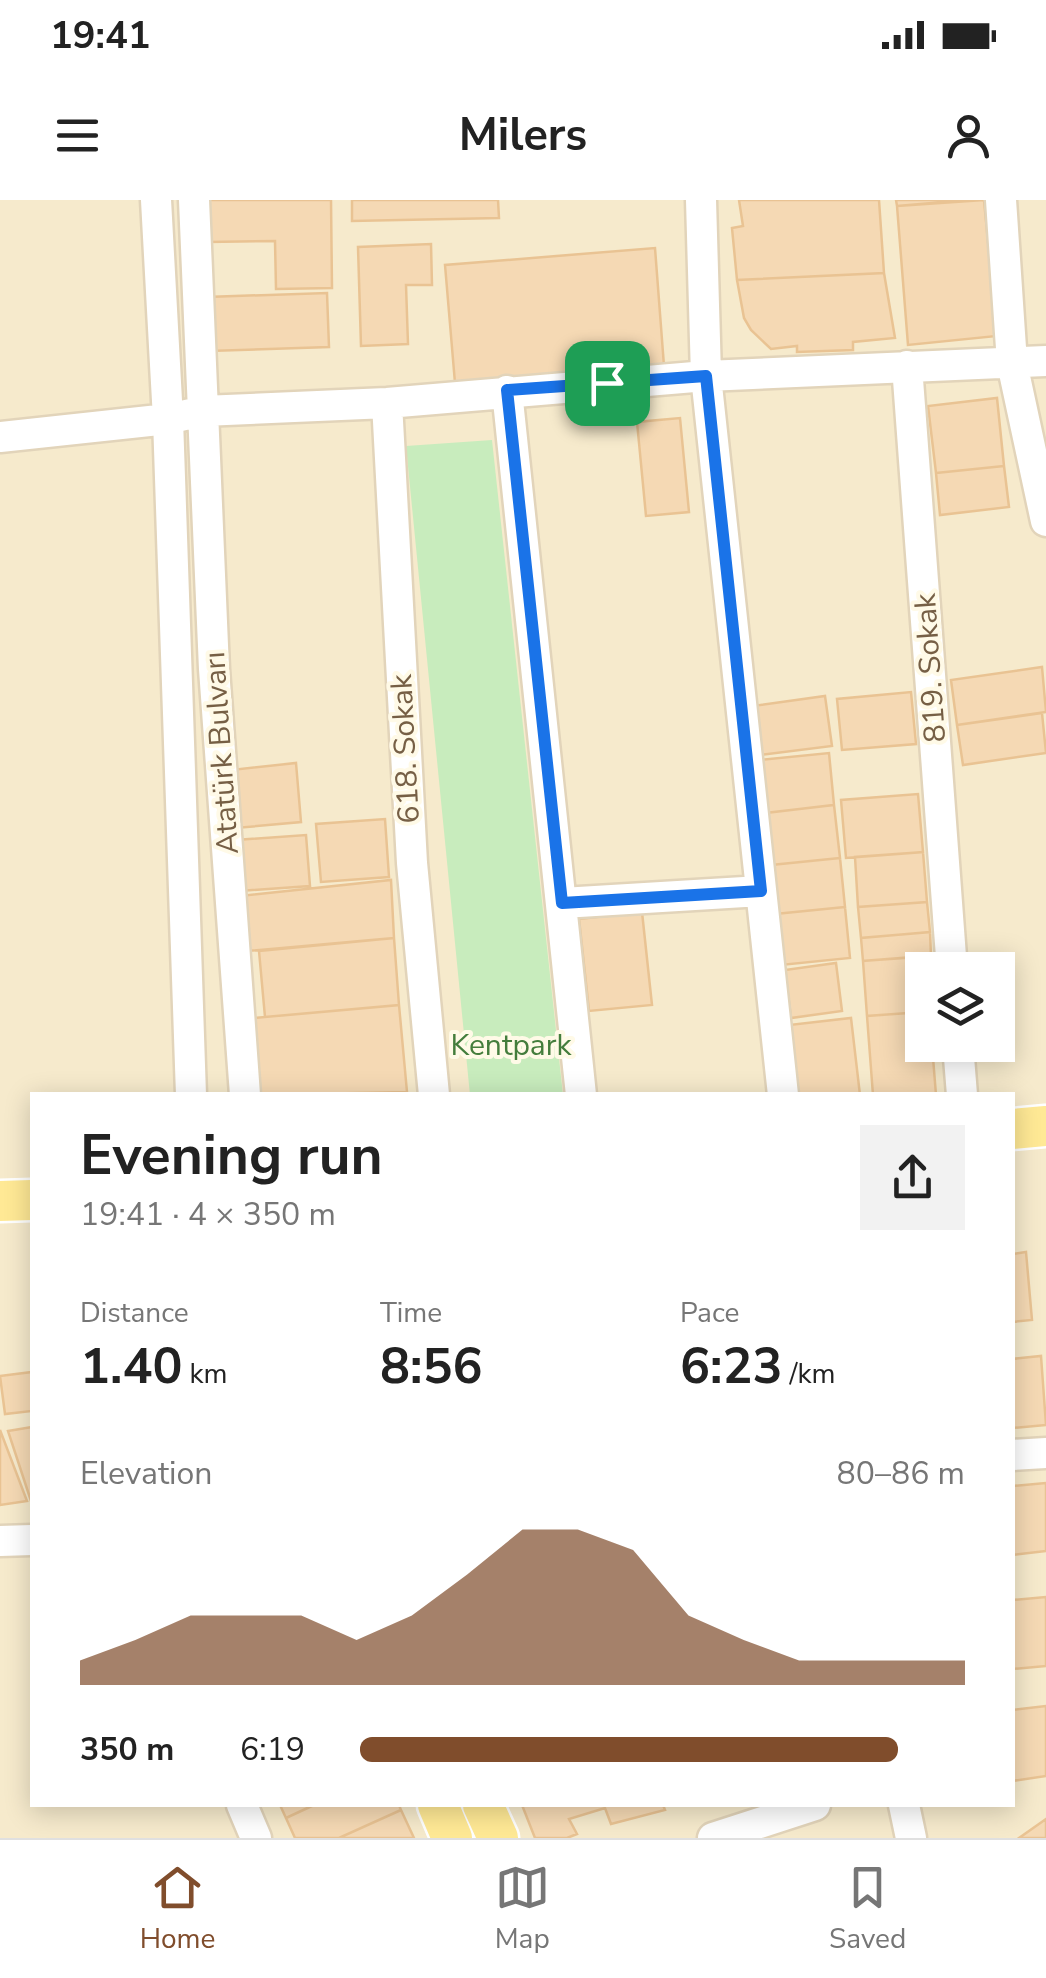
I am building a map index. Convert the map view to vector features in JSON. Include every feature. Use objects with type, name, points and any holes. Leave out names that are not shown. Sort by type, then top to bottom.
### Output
[{"type":"main road","points":[[1015,1129],[1046,1126]]},
{"type":"main road","points":[[0,1201],[30,1200]]},
{"type":"main road","points":[[439,1807],[452,1838]]},
{"type":"main road","points":[[484,1807],[498,1838]]},
{"type":"street","points":[[156,200],[168,419],[191,1092]]},
{"type":"street","name":"Atatürk Bulvarı","points":[[194,200],[214,670],[244,1092]]},
{"type":"street","points":[[701,200],[706,376],[783,1092]]},
{"type":"street","points":[[1001,200],[1012,363],[1046,521]]},
{"type":"street","points":[[0,436],[168,419],[204,411],[387,403],[706,376],[1046,360]]},
{"type":"street","name":"819. Sokak","points":[[907,366],[951,952]]},
{"type":"street","points":[[507,390],[582,1092]]},
{"type":"street","name":"618. Sokak","points":[[387,403],[412,862],[434,1092]]},
{"type":"street","points":[[562,903],[761,891]]},
{"type":"street","points":[[959,1062],[962,1092]]},
{"type":"street","points":[[1015,1455],[1046,1453]]},
{"type":"street","points":[[0,1541],[30,1540]]},
{"type":"street","points":[[243,1807],[256,1838]]},
{"type":"street","points":[[719,1825],[805,1807]]},
{"type":"street","points":[[904,1807],[910,1838]]},
{"type":"shaded area","points":[[0,200],[1046,200],[1046,1838],[0,1838]]},
{"type":"green space","name":"Kentpark","points":[[492,440],[563,1092],[470,1092],[406,446]]},
{"type":"building","points":[[207,200],[331,200],[332,288],[276,289],[275,241],[208,242]]},
{"type":"building","points":[[352,200],[498,200],[499,218],[352,221]]},
{"type":"building","points":[[739,200],[879,200],[884,273],[737,280],[732,228],[743,226]]},
{"type":"building","points":[[896,200],[967,200],[897,206]]},
{"type":"building","points":[[984,200],[997,336],[908,345],[897,206]]},
{"type":"building","points":[[431,244],[432,285],[406,285],[408,344],[361,346],[358,247]]},
{"type":"building","points":[[655,248],[664,366],[455,383],[445,265]]},
{"type":"building","points":[[884,273],[895,338],[853,342],[853,350],[797,352],[797,346],[771,349],[744,318],[737,280]]},
{"type":"building","points":[[327,293],[329,347],[209,351],[207,297]]},
{"type":"building","points":[[997,398],[1004,466],[936,473],[928,406]]},
{"type":"building","points":[[680,418],[689,512],[646,516],[637,422]]},
{"type":"building","points":[[1004,466],[1009,507],[940,515],[936,473]]},
{"type":"building","points":[[1042,667],[1046,712],[957,725],[951,680]]},
{"type":"building","points":[[911,692],[916,744],[842,750],[837,699]]},
{"type":"building","points":[[825,696],[832,746],[760,755],[753,706]]},
{"type":"building","points":[[1042,713],[1046,753],[963,765],[957,725]]},
{"type":"building","points":[[829,753],[834,805],[765,813],[760,760]]},
{"type":"building","points":[[296,763],[301,822],[236,828],[231,770]]},
{"type":"building","points":[[918,794],[923,852],[846,858],[841,800]]},
{"type":"building","points":[[834,805],[840,858],[771,865],[765,813]]},
{"type":"building","points":[[385,819],[389,877],[321,882],[316,824]]},
{"type":"building","points":[[306,835],[310,886],[240,891],[236,840]]},
{"type":"building","points":[[923,852],[927,902],[858,907],[855,857]]},
{"type":"building","points":[[840,858],[845,907],[775,914],[771,865]]},
{"type":"building","points":[[391,880],[394,938],[247,951],[240,896]]},
{"type":"building","points":[[927,902],[930,932],[861,938],[858,907]]},
{"type":"building","points":[[845,907],[850,958],[781,965],[775,914]]},
{"type":"building","points":[[642,912],[652,1005],[589,1011],[579,919]]},
{"type":"building","points":[[930,932],[931,952],[905,952],[905,958],[863,961],[861,938]]},
{"type":"building","points":[[394,938],[399,1005],[265,1017],[259,951]]},
{"type":"building","points":[[905,958],[905,1013],[867,1016],[863,961]]},
{"type":"building","points":[[836,963],[842,1011],[791,1018],[785,970]]},
{"type":"building","points":[[399,1005],[407,1092],[260,1092],[253,1018]]},
{"type":"building","points":[[905,1013],[905,1062],[933,1062],[936,1092],[873,1092],[867,1016]]},
{"type":"building","points":[[851,1018],[860,1092],[798,1092],[789,1025]]},
{"type":"building","points":[[1026,1252],[1032,1320],[1015,1322],[1015,1254]]},
{"type":"building","points":[[1041,1356],[1046,1425],[1015,1428],[1015,1359]]},
{"type":"building","points":[[30,1372],[30,1411],[5,1414],[0,1376]]},
{"type":"building","points":[[30,1427],[30,1498],[8,1431]]},
{"type":"building","points":[[0,1430],[27,1501],[0,1505]]},
{"type":"building","points":[[1046,1483],[1046,1551],[1015,1555],[1015,1486]]},
{"type":"building","points":[[1046,1597],[1046,1666],[1015,1669],[1015,1600]]},
{"type":"building","points":[[1046,1706],[1046,1776],[1015,1781],[1015,1710]]},
{"type":"building","points":[[281,1807],[310,1807],[286,1818]]},
{"type":"building","points":[[310,1807],[401,1810],[339,1838],[295,1838],[286,1818]]},
{"type":"building","points":[[523,1807],[664,1807],[665,1810],[611,1824],[605,1808],[569,1819],[577,1834],[567,1838],[535,1838]]},
{"type":"building","points":[[401,1810],[414,1838],[339,1838]]},
{"type":"building","points":[[1046,1819],[1046,1838],[1019,1838]]},
{"type":"route","points":[[706,376],[761,891],[562,903],[507,390],[607,383],[706,376]]}]
